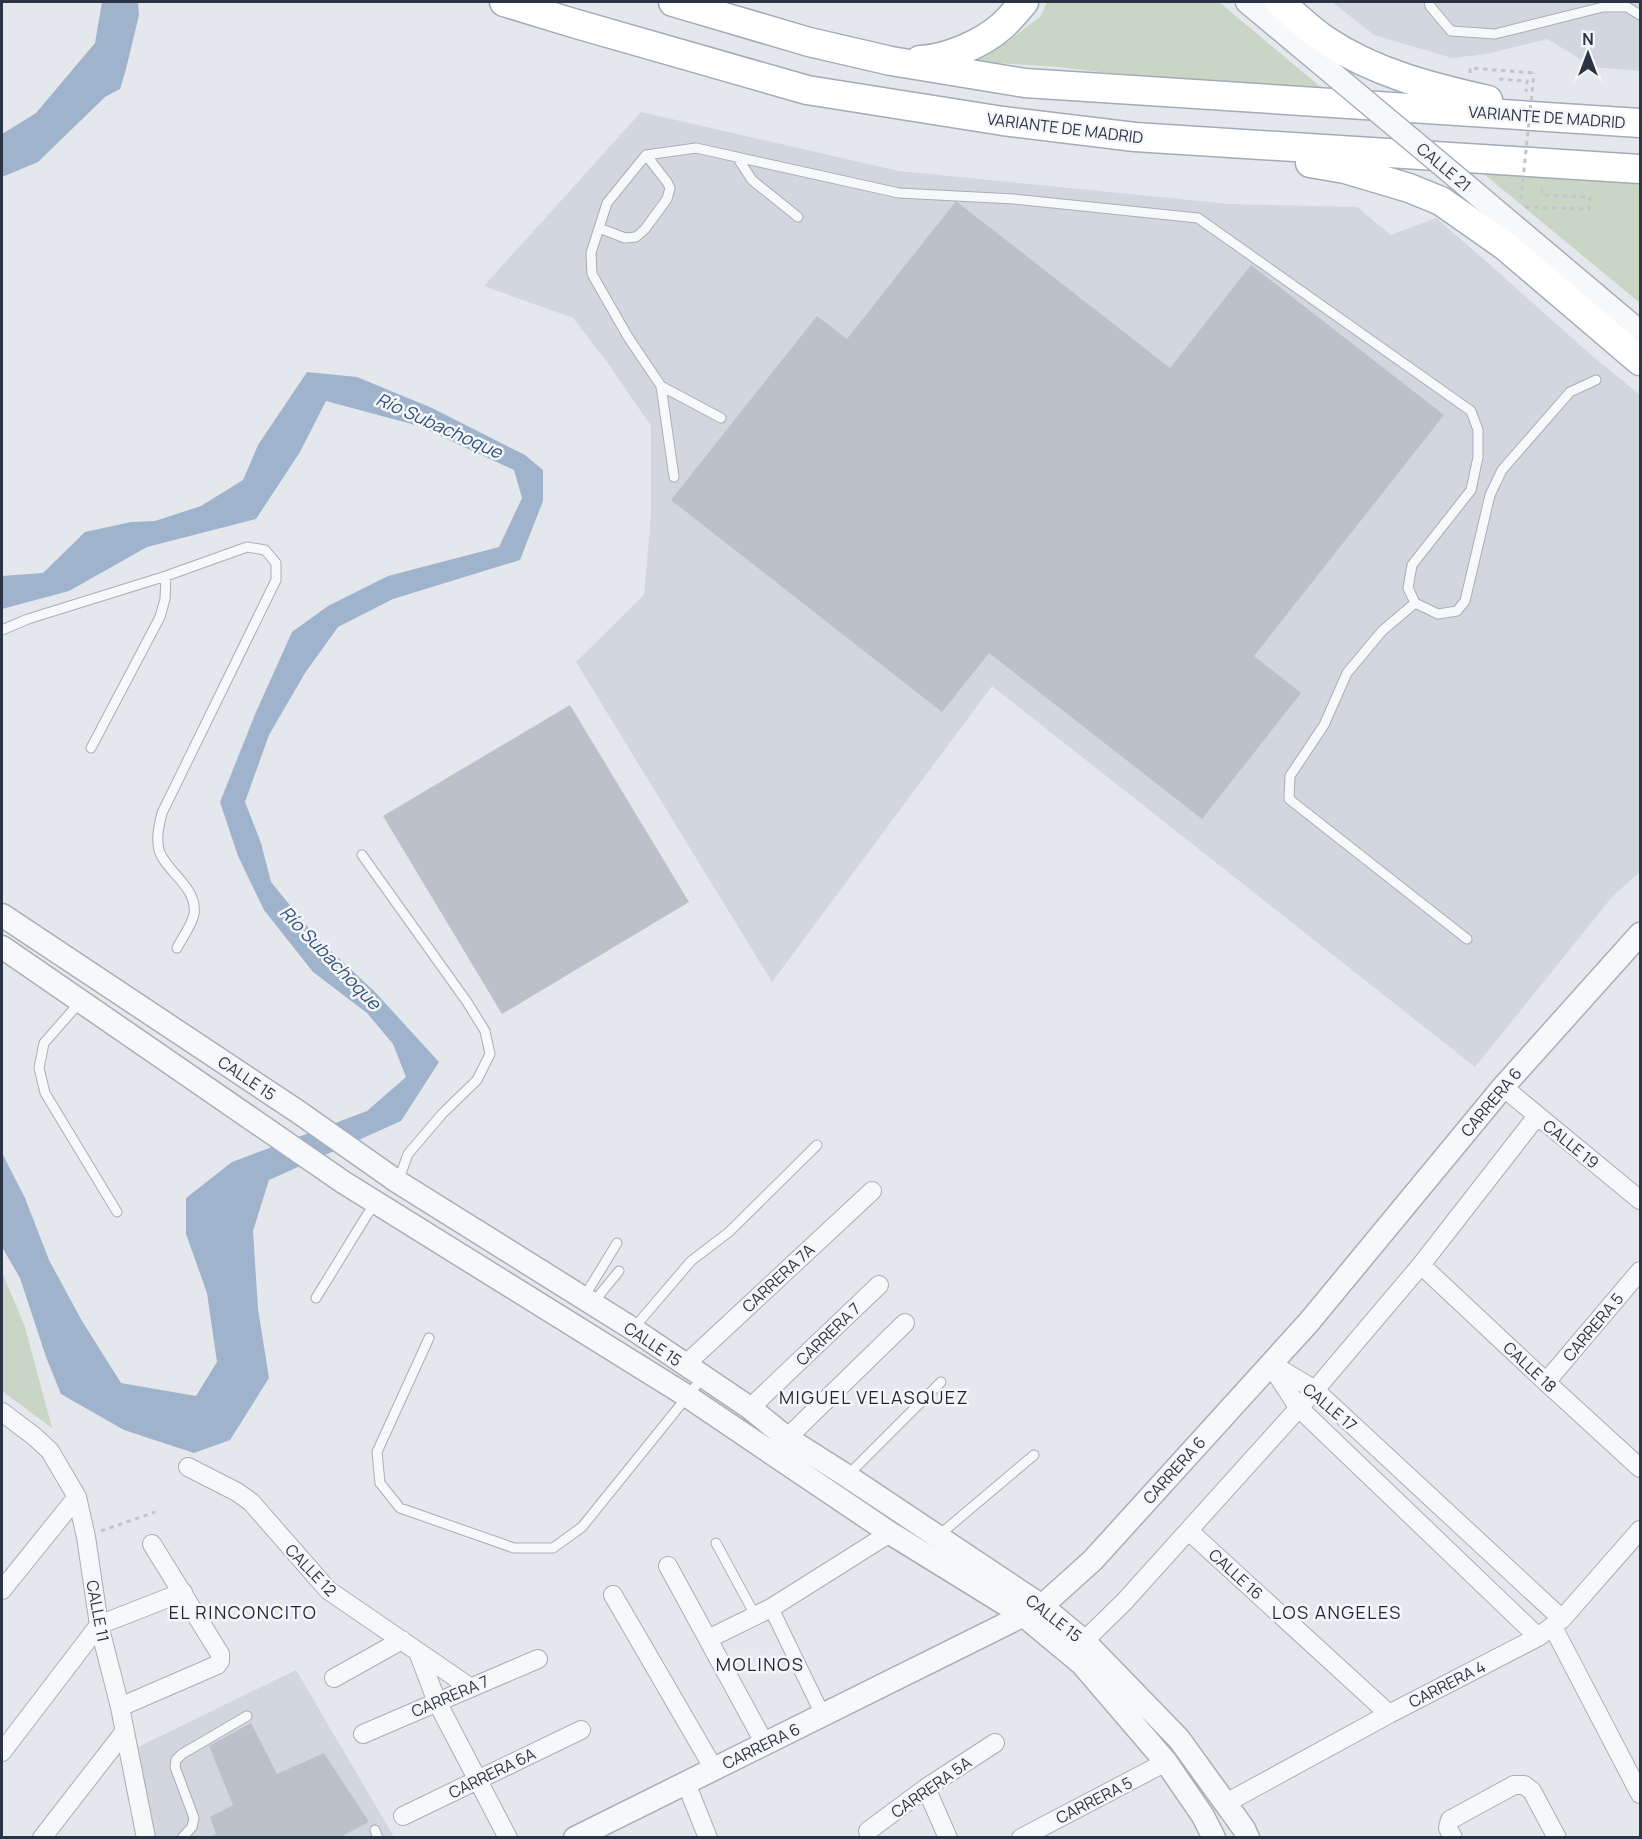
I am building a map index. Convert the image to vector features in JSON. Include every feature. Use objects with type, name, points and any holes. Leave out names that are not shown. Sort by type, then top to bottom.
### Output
[{"type":"main road","name":"VARIANTE DE MADRID","points":[[504,2],[807,90],[1003,121],[1135,137],[1641,169]]},
{"type":"main road","name":"VARIANTE DE MADRID","points":[[673,2],[809,42],[891,62],[1025,83],[1630,123]]},
{"type":"main road","points":[[891,62],[930,60],[968,48],[1001,27],[1024,2]]},
{"type":"main road","points":[[1279,2],[1324,39],[1364,63],[1427,86],[1525,106],[1630,123]]},
{"type":"main road","points":[[1135,137],[1345,169],[1409,188],[1441,201],[1505,246],[1641,361]]},
{"type":"street","name":"CALLE 21","points":[[1247,2],[1641,332]]},
{"type":"street","name":"CALLE 15","points":[[2,915],[398,1182],[633,1329],[750,1408],[787,1438],[938,1536],[1077,1647],[1179,1739],[1226,1803],[1248,1838]]},
{"type":"street","name":"CARRERA 6","points":[[575,1838],[1033,1611],[1093,1560],[1309,1322],[1503,1087],[1640,936]]},
{"type":"street","name":"CALLE 15","points":[[2,947],[343,1182],[687,1396],[890,1533],[1033,1611]]},
{"type":"street","points":[[81,1001],[100,980]]},
{"type":"street","name":"CALLE 19","points":[[1503,1087],[1641,1200]]},
{"type":"street","points":[[1077,1647],[1124,1602],[1315,1390],[1421,1264],[1537,1116]]},
{"type":"street","points":[[376,1203],[398,1182]]},
{"type":"street","name":"CARRERA 7A","points":[[694,1371],[872,1191]]},
{"type":"street","name":"CALLE 18","points":[[1421,1264],[1641,1468]]},
{"type":"street","name":"CARRERA 5","points":[[1546,1382],[1641,1271]]},
{"type":"street","name":"CARRERA 7","points":[[750,1408],[879,1285]]},
{"type":"street","points":[[787,1438],[905,1323]]},
{"type":"street","name":"CALLE 17","points":[[1270,1364],[1315,1390],[1551,1628],[1639,1786]]},
{"type":"street","name":"CALLE 17","points":[[1270,1364],[1298,1407],[1551,1628]]},
{"type":"street","name":"CALLE 11","points":[[5,1422],[35,1437],[50,1451],[76,1497],[86,1537],[99,1625],[120,1707],[146,1838]]},
{"type":"street","name":"CALLE 12","points":[[188,1467],[237,1492],[251,1502],[328,1590],[471,1688]]},
{"type":"street","points":[[2,1590],[76,1497]]},
{"type":"street","name":"CARRERA 4","points":[[1226,1803],[1551,1628],[1641,1530]]},
{"type":"street","name":"CALLE 16","points":[[1188,1531],[1389,1714]]},
{"type":"street","points":[[708,1639],[763,1611],[890,1533]]},
{"type":"street","points":[[120,1707],[217,1665],[220,1660],[220,1654],[152,1544]]},
{"type":"street","points":[[668,1566],[765,1744]]},
{"type":"street","points":[[4,1745],[99,1625],[183,1592]]},
{"type":"street","points":[[613,1595],[714,1769]]},
{"type":"street","points":[[763,1611],[824,1715]]},
{"type":"street","points":[[334,1678],[402,1640]]},
{"type":"street","name":"CALLE 15","points":[[1077,1647],[1082,1664],[1166,1762],[1203,1816],[1214,1838]]},
{"type":"street","points":[[418,1652],[437,1702],[508,1838]]},
{"type":"street","name":"CARRERA 7","points":[[363,1734],[537,1659]]},
{"type":"street","name":"CARRERA 6A","points":[[403,1816],[581,1730]]},
{"type":"street","points":[[42,1838],[125,1731]]},
{"type":"street","name":"CARRERA 5A","points":[[868,1831],[926,1788],[995,1743]]},
{"type":"street","name":"CARRERA 5","points":[[1021,1838],[1166,1762]]},
{"type":"street","points":[[686,1783],[708,1838]]},
{"type":"street","points":[[1453,1838],[1448,1828],[1450,1820],[1514,1785],[1524,1785],[1532,1791],[1557,1838]]},
{"type":"street","points":[[926,1788],[948,1838]]},
{"type":"lane","points":[[1429,2],[1451,31],[1495,34],[1603,7],[1627,7],[1641,15]]},
{"type":"lane","points":[[674,477],[661,386],[628,338],[591,274],[591,253],[607,203],[645,155],[696,148],[899,193],[1014,199],[1198,218],[1472,411],[1478,430],[1478,458],[1471,490],[1412,565],[1408,588],[1415,603],[1438,614],[1457,611],[1466,601],[1490,495],[1502,470],[1570,392],[1596,380]]},
{"type":"lane","points":[[599,228],[625,238],[636,237],[645,229],[667,199],[670,188],[667,182],[645,155]]},
{"type":"lane","points":[[737,157],[752,180],[798,217]]},
{"type":"lane","points":[[661,386],[721,418]]},
{"type":"lane","points":[[1471,490],[1490,495]]},
{"type":"lane","points":[[2,630],[28,619],[166,576],[247,547],[265,550],[276,563],[276,580],[162,813],[157,832],[160,852],[191,894],[194,906],[194,915],[177,948]]},
{"type":"lane","points":[[91,748],[160,617],[165,599],[166,576]]},
{"type":"lane","points":[[1415,603],[1382,631],[1347,673],[1324,725],[1290,776],[1289,799],[1467,939]]},
{"type":"lane","points":[[362,855],[467,1002],[485,1031],[490,1054],[477,1080],[442,1114],[408,1154],[398,1182]]},
{"type":"lane","points":[[81,1001],[44,1043],[39,1068],[45,1093],[117,1212]]},
{"type":"lane","points":[[633,1329],[691,1261],[729,1232],[817,1144]]},
{"type":"lane","points":[[316,1298],[376,1203]]},
{"type":"lane","points":[[587,1301],[617,1243]]},
{"type":"lane","points":[[587,1301],[619,1271]]},
{"type":"lane","points":[[429,1338],[377,1452],[380,1483],[400,1508],[514,1548],[553,1548],[582,1527],[687,1396],[694,1371]]},
{"type":"lane","points":[[847,1476],[941,1382]]},
{"type":"lane","points":[[938,1536],[1034,1455]]},
{"type":"lane","points":[[716,1543],[763,1611]]},
{"type":"lane","points":[[182,1838],[192,1827],[194,1818],[175,1767],[176,1760],[182,1754],[247,1716]]},
{"type":"path","points":[[1469,76],[1470,68],[1534,73],[1521,207],[1589,209],[1590,197],[1542,195],[1543,163]]},
{"type":"path","points":[[1492,78],[1527,81],[1525,106]]},
{"type":"path","points":[[86,1537],[155,1512]]},
{"type":"shaded area","points":[[1332,2],[1640,2],[1640,71],[1594,67],[1547,39],[1486,54],[1452,58],[1374,35]]},
{"type":"shaded area","points":[[641,112],[899,171],[1229,204],[1357,207],[1391,235],[1436,218],[1591,355],[1640,395],[1640,872],[1612,897],[1475,1067],[992,686],[772,982],[576,662],[644,595],[651,516],[651,426],[607,362],[573,318],[484,286]]},
{"type":"shaded area","points":[[296,1670],[394,1837],[153,1837],[132,1750]]},
{"type":"green space","points":[[1047,2],[1219,2],[1324,90],[1162,79],[1057,67],[966,61],[1007,42],[1041,16]]},
{"type":"green space","points":[[1479,170],[1640,182],[1640,303]]},
{"type":"green space","points":[[2,1272],[25,1327],[52,1428],[2,1391]]},
{"type":"water","points":[[102,2],[138,2],[139,15],[120,89],[105,97],[38,162],[2,177],[2,134],[36,113],[95,43]]},
{"type":"water","name":"Río Subachoque","points":[[307,372],[357,377],[432,408],[525,455],[543,470],[543,501],[520,560],[393,599],[338,627],[305,673],[269,735],[245,802],[261,843],[271,882],[315,936],[375,992],[439,1062],[401,1121],[269,1180],[253,1231],[258,1309],[269,1378],[230,1440],[194,1453],[124,1430],[61,1394],[46,1357],[20,1278],[2,1247],[2,1153],[25,1198],[49,1260],[82,1321],[121,1383],[196,1396],[217,1362],[207,1293],[186,1234],[186,1198],[232,1162],[367,1111],[406,1077],[393,1044],[367,1013],[313,972],[264,910],[238,856],[220,802],[256,712],[292,632],[328,606],[388,576],[499,547],[522,498],[514,470],[419,426],[326,401],[300,452],[256,519],[147,547],[69,591],[2,609],[2,576],[43,573],[85,532],[131,522],[155,521],[201,506],[243,480],[258,445]]},
{"type":"building","points":[[956,201],[1170,368],[1251,265],[1444,415],[1254,656],[1301,693],[1202,819],[989,653],[942,712],[671,500],[817,316],[847,339]]},
{"type":"building","points":[[570,705],[689,902],[502,1014],[383,816]]},
{"type":"building","points":[[251,1723],[277,1774],[324,1753],[369,1822],[338,1838],[209,1838],[216,1834],[210,1817],[233,1805],[209,1746]]},
{"type":"district","name":"MIGUEL VELASQUEZ","points":[[874,1398]]},
{"type":"district","name":"EL RINCONCITO","points":[[243,1613]]},
{"type":"district","name":"LOS ANGELES","points":[[1337,1613]]},
{"type":"district","name":"MOLINOS","points":[[760,1665]]}]
